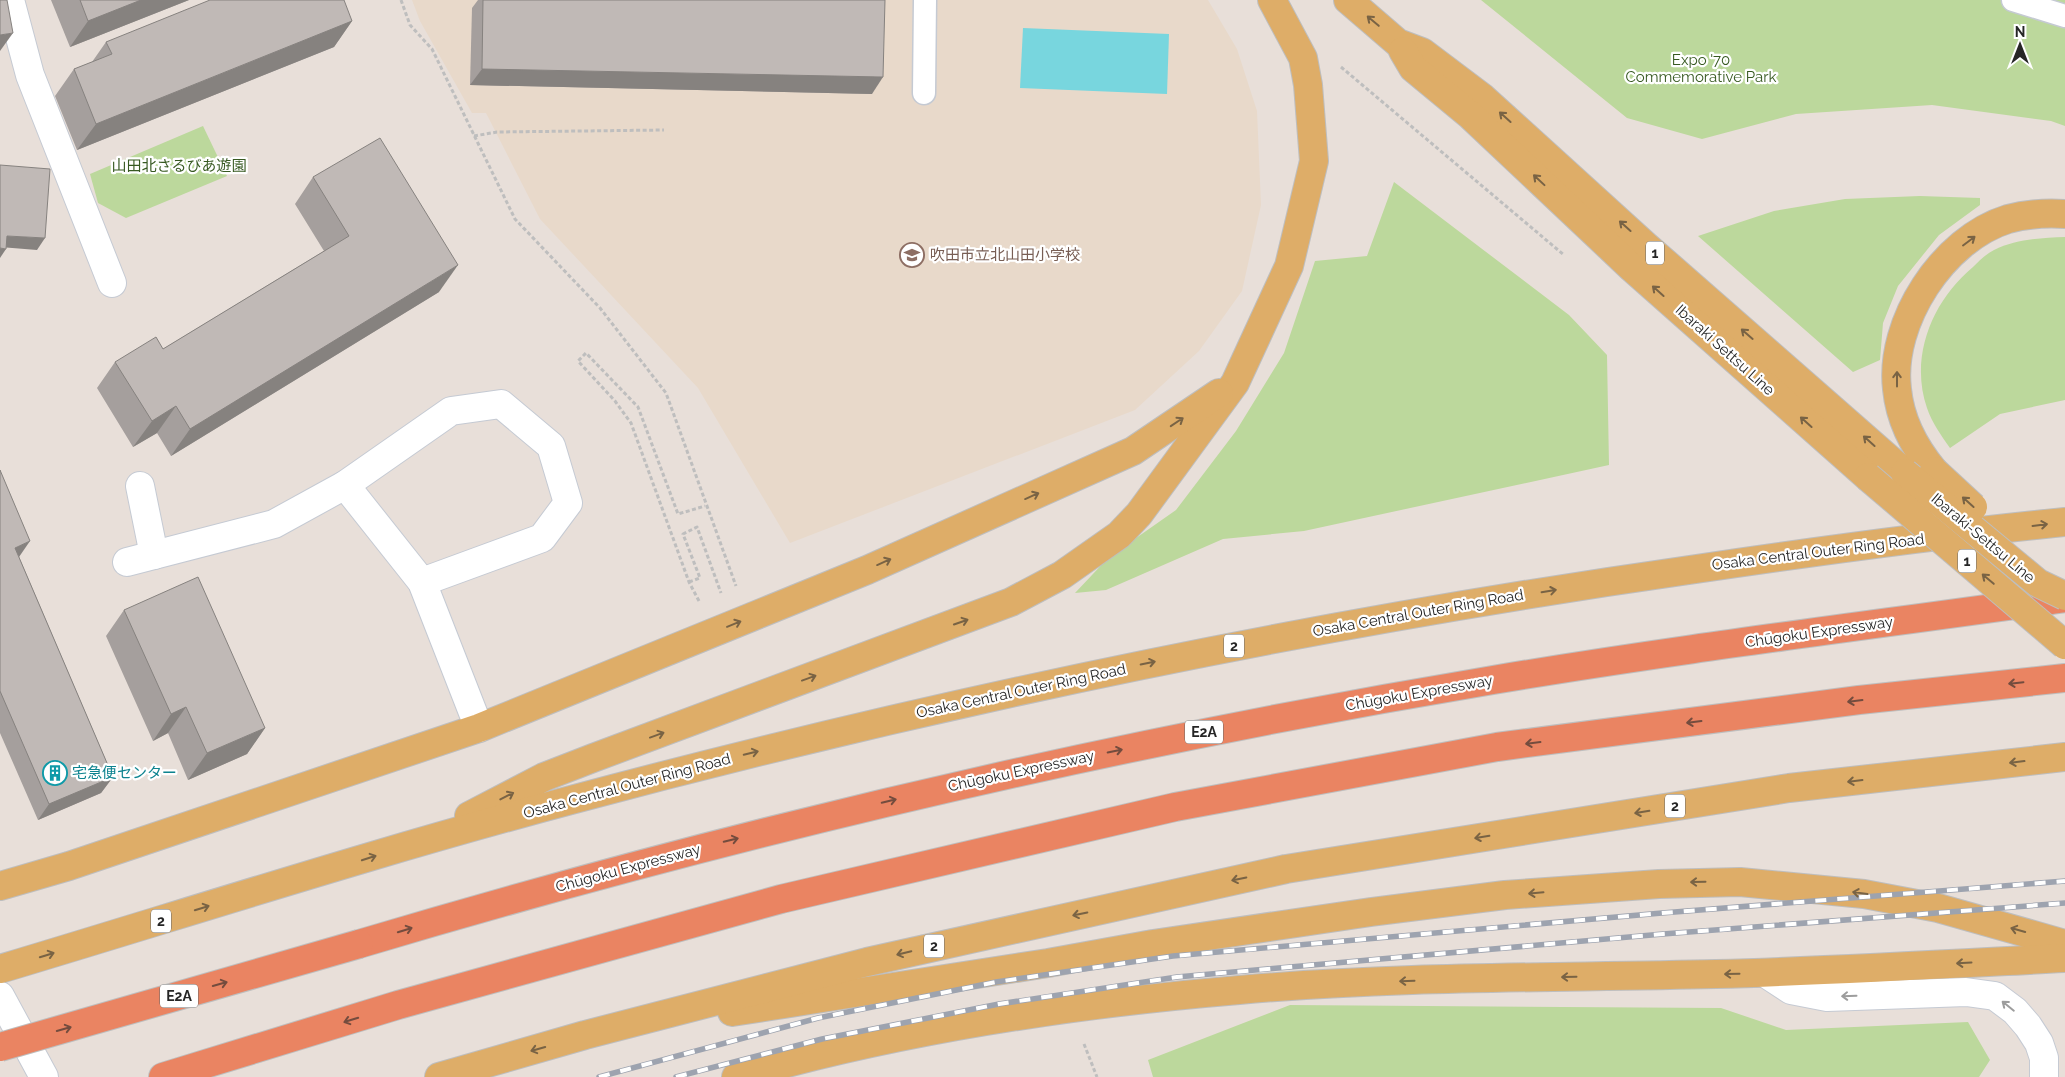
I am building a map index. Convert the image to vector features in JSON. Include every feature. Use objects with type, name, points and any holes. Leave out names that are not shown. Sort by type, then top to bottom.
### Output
[{"type":"highway","name":"Chūgoku Expressway","points":[[0,1047],[563,885],[735,839],[1016,772],[1175,738],[1504,678],[1664,653],[2065,597]]},
{"type":"highway","points":[[163,1077],[398,1006],[781,898],[1175,807],[1497,747],[1859,700],[2065,678]]},
{"type":"main road","points":[[416,842],[560,771],[970,619],[1031,593],[1119,535],[1139,514],[1235,383],[1290,266],[1314,161],[1308,85],[1303,58],[1272,0]]},
{"type":"main road","name":"Ibaraki Settsu Line","points":[[1348,0],[1398,43],[1413,68],[1471,116],[1632,268],[1868,477],[2065,645]]},
{"type":"main road","name":"Ibaraki Settsu Line","points":[[1398,43],[1422,52],[1483,98],[1646,246],[1905,473]]},
{"type":"main road","points":[[2065,214],[2031,215],[2008,220],[1974,236],[1952,254],[1935,272],[1916,302],[1900,347],[1897,389],[1908,432],[1919,453],[1934,471],[1992,524],[2048,570],[2065,597]]},
{"type":"main road","points":[[0,886],[69,866],[479,728],[867,570],[1134,451],[1235,383]]},
{"type":"main road","name":"Ibaraki-Settsu Line","points":[[1905,473],[2038,584],[2065,597]]},
{"type":"main road","name":"Osaka Central Outer Ring Road","points":[[0,969],[323,872],[416,842],[568,801],[827,734],[1201,652],[1431,610],[1633,578],[1810,552],[2065,522]]},
{"type":"main road","name":"2","points":[[439,1077],[585,1036],[867,962],[1286,868],[1789,788],[2065,756]]},
{"type":"main road","points":[[585,1036],[1048,963],[1153,944],[1371,912],[1505,895],[1659,884],[1740,882],[1864,894],[1938,908],[2065,944]]},
{"type":"main road","points":[[736,1077],[825,1054],[955,1027],[1074,1009],[1236,990],[1462,979],[1765,973],[2065,958]]},
{"type":"street","points":[[10,0],[30,75],[112,284]]},
{"type":"street","points":[[128,562],[274,524],[345,485],[451,411],[501,404],[551,446],[568,503],[542,538],[422,582]]},
{"type":"street","points":[[345,485],[422,582],[479,728]]},
{"type":"street","points":[[140,486],[154,555]]},
{"type":"street","points":[[1765,973],[1791,990],[1827,997],[1966,992],[1995,996],[2021,1018],[2039,1043],[2044,1058],[2044,1077]]},
{"type":"street","points":[[0,996],[44,1077]]},
{"type":"lane","points":[[924,93],[925,0]]},
{"type":"lane","points":[[2013,0],[2065,16]]},
{"type":"path","points":[[401,0],[410,25],[432,49],[515,219],[600,308],[666,393],[705,506],[738,590]]},
{"type":"path","points":[[474,136],[497,132],[664,130]]},
{"type":"path","points":[[700,603],[689,582],[631,423],[615,401],[578,361],[586,353],[638,407],[678,514],[705,506]]},
{"type":"path","points":[[689,582],[700,578],[683,534],[697,527],[715,578]]},
{"type":"path","points":[[1084,1044],[1097,1077]]},
{"type":"shaded area","name":"吹田市立北山田小学校","points":[[412,0],[1208,0],[1237,49],[1257,111],[1261,205],[1242,291],[1199,351],[1135,410],[790,543],[698,388],[540,219],[486,113],[472,113],[420,21]]},
{"type":"green space","name":"Expo '70 Commemorative Park","points":[[1481,0],[2065,0],[2065,126],[2051,121],[1932,105],[1796,114],[1702,139],[1627,118]]},
{"type":"green space","name":"山田北さるびあ遊園","points":[[203,126],[227,176],[126,218],[98,203],[90,174]]},
{"type":"green space","points":[[1394,182],[1569,315],[1607,355],[1609,465],[1304,531],[1223,539],[1106,590],[1075,593],[1109,557],[1176,510],[1236,431],[1284,353],[1315,261],[1367,256]]},
{"type":"green space","points":[[1920,196],[1980,198],[1980,205],[1939,235],[1898,286],[1883,323],[1880,360],[1853,372],[1698,236],[1774,211],[1845,199]]},
{"type":"green space","points":[[2065,237],[2065,400],[2000,414],[1950,448],[1931,419],[1922,388],[1923,349],[1928,330],[1936,312],[1959,280],[1991,252],[2002,246],[2020,241]]},
{"type":"green space","points":[[1290,1005],[1721,1008],[1786,1030],[1968,1022],[1990,1060],[1979,1077],[1153,1077],[1148,1060]]},
{"type":"water","points":[[1023,28],[1169,34],[1167,94],[1020,88]]},
{"type":"building","points":[[0,0],[7,0],[13,33],[0,35]]},
{"type":"building","points":[[80,0],[141,0],[88,21]]},
{"type":"building","points":[[210,0],[344,0],[352,21],[96,124],[74,69],[112,54],[106,42]]},
{"type":"building","points":[[483,0],[885,0],[883,77],[482,69]]},
{"type":"building","points":[[380,138],[458,265],[190,429],[176,406],[152,421],[115,362],[156,337],[163,349],[349,236],[313,177]]},
{"type":"building","points":[[0,165],[50,169],[45,238],[7,236],[6,249],[0,248]]},
{"type":"building","points":[[0,470],[30,541],[15,548],[113,777],[49,804],[0,691]]},
{"type":"building","points":[[198,577],[265,728],[207,753],[186,707],[171,714],[124,610]]},
{"type":"railway","points":[[599,1077],[818,1018],[996,982],[1173,956],[1662,913],[2065,881]]},
{"type":"railway","points":[[676,1077],[822,1039],[999,1004],[1177,977],[1663,934],[2065,903]]},
{"type":"place","name":"吹田市立北山田小学校","points":[[912,255]]},
{"type":"place","name":"宅急便センター","points":[[55,773]]}]
